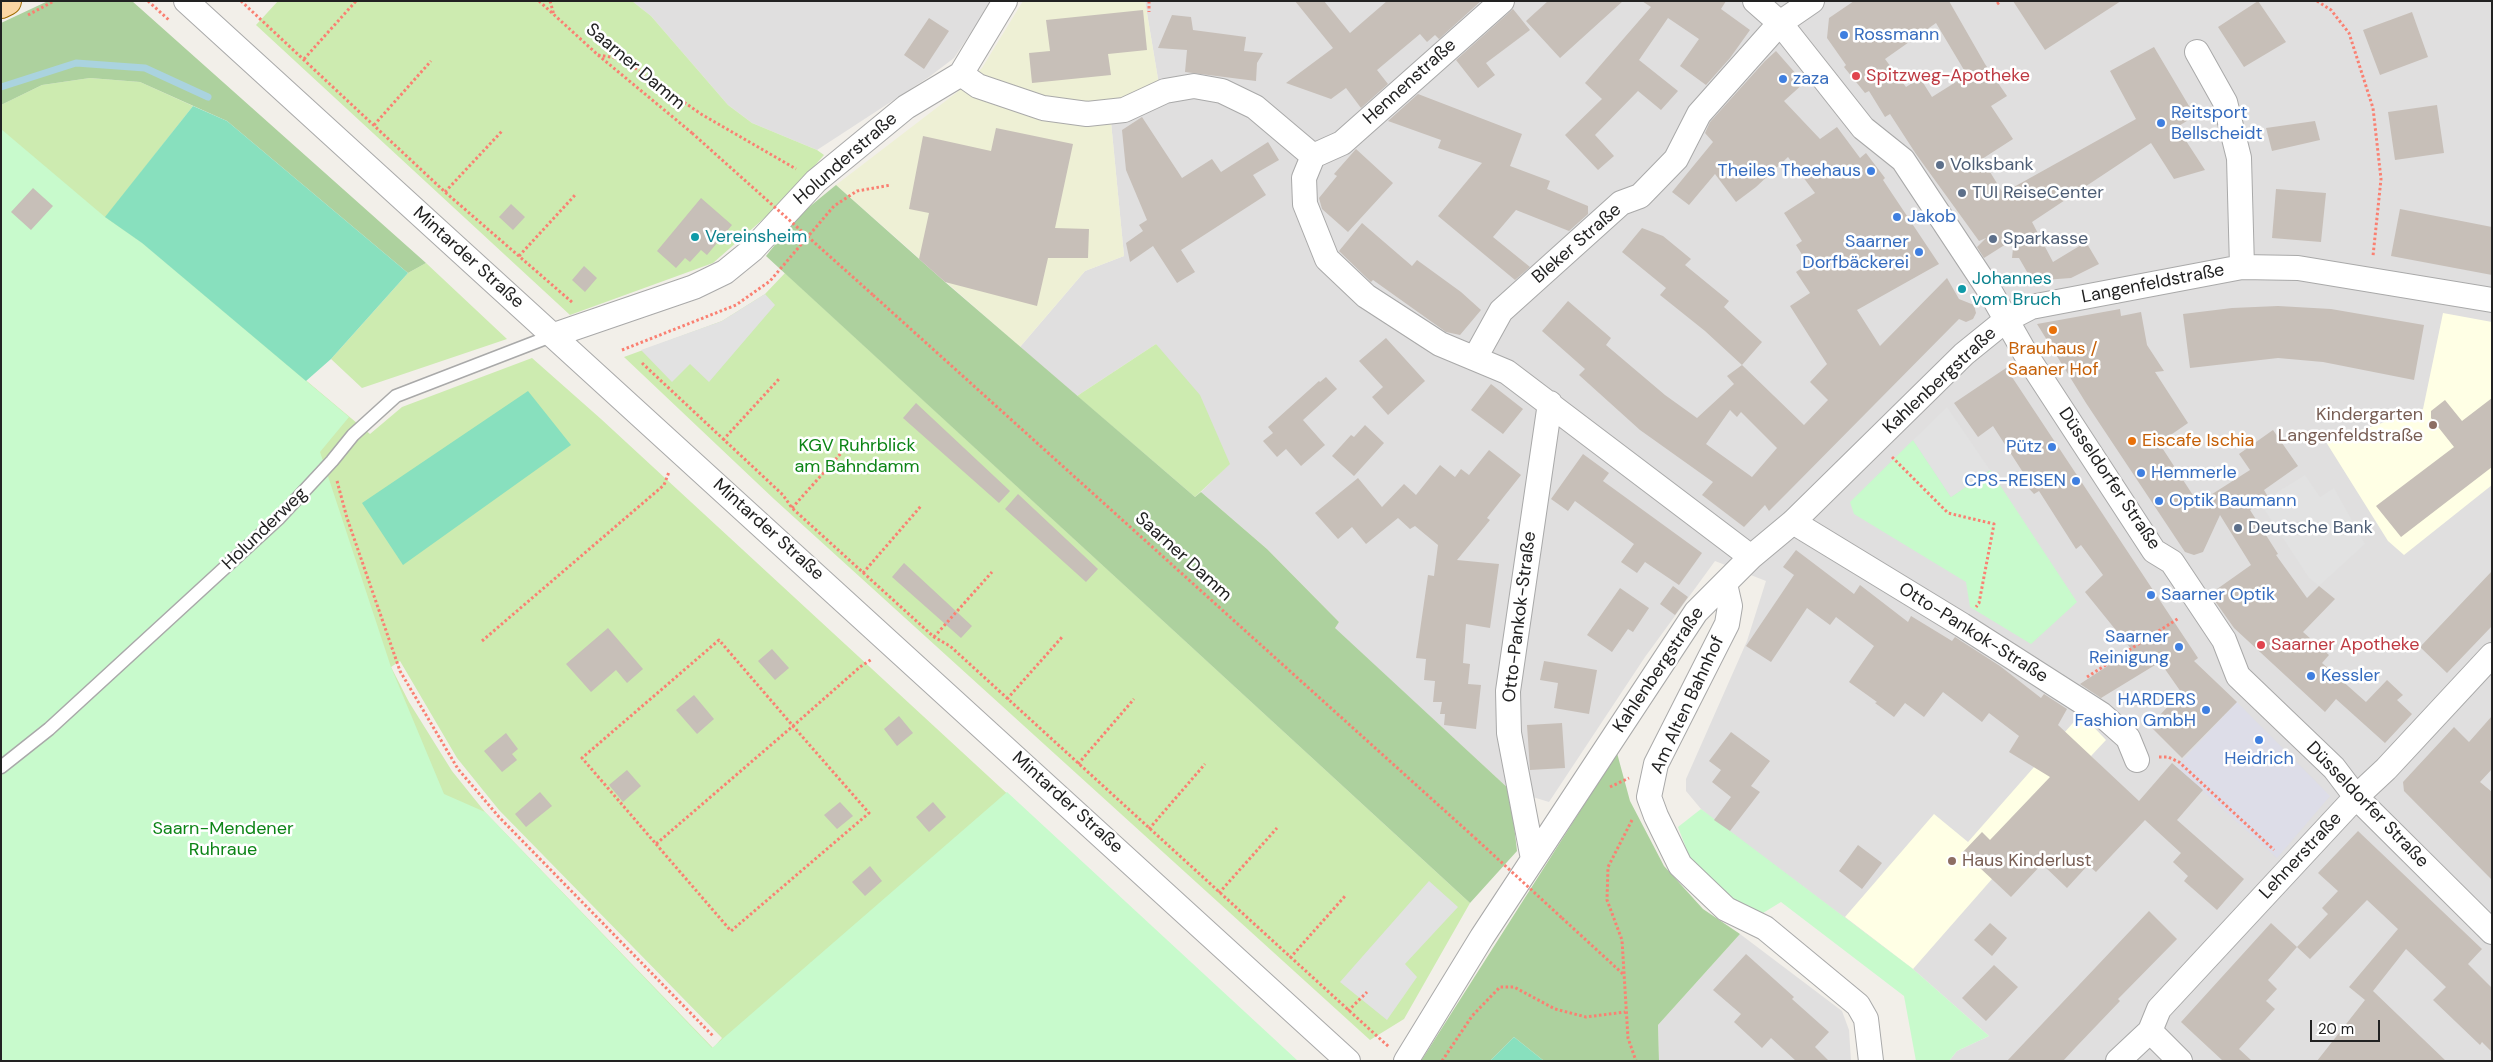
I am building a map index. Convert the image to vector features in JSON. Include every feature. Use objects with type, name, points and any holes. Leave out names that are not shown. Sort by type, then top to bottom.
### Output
[{"type":"main road","points":[[1,4],[7,1]]},
{"type":"street","name":"Mintarder Straße","points":[[186,1],[891,642],[1348,1061]]},
{"type":"street","name":"Holunderstraße","points":[[554,335],[694,286],[725,272],[752,250],[816,181],[906,107],[961,74],[1005,1]]},
{"type":"street","name":"Hennenstraße","points":[[1313,156],[1342,143],[1502,1]]},
{"type":"street","name":"Düsseldorfer Straße","points":[[1755,1],[1780,23],[1863,128],[1903,160],[2006,320],[2028,358],[2154,551],[2172,562],[2224,640],[2238,676],[2334,768],[2356,797],[2492,932]]},
{"type":"street","name":"Bleker Straße","points":[[1475,358],[1501,311],[1621,203],[1640,196],[1676,159],[1699,114],[1780,23],[1812,1]]},
{"type":"street","name":"Langenfeldstraße","points":[[2197,52],[2225,102],[2239,158],[2242,267]]},
{"type":"street","points":[[961,74],[978,86],[1042,108],[1087,114],[1124,110],[1165,91],[1194,86],[1222,91],[1255,107],[1313,156],[1304,178],[1305,204],[1327,259],[1366,296],[1395,317],[1440,344],[1508,372],[1751,557]]},
{"type":"street","name":"Langenfeldstraße","points":[[2006,320],[2031,307],[2242,267],[2298,268],[2492,300]]},
{"type":"street","name":"Kahlenbergstraße","points":[[1398,1054],[1533,859],[1696,612],[1751,557],[1793,522],[1964,354],[2006,320]]},
{"type":"street","name":"Otto-Pankok-Straße","points":[[1533,859],[1509,733],[1508,691],[1550,403]]},
{"type":"street","name":"Otto-Pankok-Straße","points":[[1793,522],[1962,625],[2101,714],[2128,738],[2137,760]]},
{"type":"street","name":"Am Alten Bahnhof","points":[[1725,584],[1730,606],[1727,624],[1656,764],[1649,797],[1656,816],[1680,865],[1726,909],[1765,928],[1858,1005],[1866,1019],[1871,1061]]},
{"type":"street","name":"Lehnerstraße","points":[[2118,1061],[2150,1031],[2159,1009],[2356,797],[2386,769],[2492,655]]},
{"type":"street","points":[[2150,1031],[2180,1061]]},
{"type":"lane","name":"Holunderweg","points":[[1,767],[49,729],[279,518],[332,461],[353,435],[396,396],[554,335]]},
{"type":"path","points":[[241,1],[446,192],[594,322]]},
{"type":"path","points":[[304,59],[356,1]]},
{"type":"path","name":"Saarner Damm","points":[[539,1],[598,55],[692,132],[1475,838],[1624,975]]},
{"type":"path","points":[[550,1],[555,16]]},
{"type":"path","points":[[1149,1],[1149,12]]},
{"type":"path","points":[[1997,4],[2001,1]]},
{"type":"path","points":[[2316,1],[2332,10],[2349,33],[2373,108],[2381,179],[2375,249],[2366,279]]},
{"type":"path","points":[[598,55],[622,59],[701,114],[816,181]]},
{"type":"path","points":[[374,125],[431,61]]},
{"type":"path","points":[[446,192],[503,130]]},
{"type":"path","points":[[520,256],[576,194]]},
{"type":"path","points":[[642,363],[782,495],[792,508],[863,573],[934,637],[950,646],[1348,1011],[1398,1054]]},
{"type":"path","points":[[724,440],[779,379]]},
{"type":"path","points":[[792,508],[851,442]]},
{"type":"path","points":[[482,641],[664,485],[668,474],[682,452]]},
{"type":"path","points":[[1891,456],[1948,513],[1994,524],[1979,603],[1962,625]]},
{"type":"path","points":[[332,461],[347,518],[400,671],[458,768],[499,817],[714,1037]]},
{"type":"path","points":[[863,573],[921,506]]},
{"type":"path","points":[[934,637],[992,572]]},
{"type":"path","points":[[2065,692],[2179,618]]},
{"type":"path","points":[[1007,699],[1063,636]]},
{"type":"path","points":[[719,640],[794,726],[869,813],[731,931],[582,758],[719,640]]},
{"type":"path","points":[[656,844],[891,642]]},
{"type":"path","points":[[1078,764],[1134,699]]},
{"type":"path","points":[[2137,760],[2168,756],[2179,762],[2280,855]]},
{"type":"path","points":[[1148,828],[1205,764]]},
{"type":"path","points":[[1636,1061],[1628,1038],[1622,940],[1607,900],[1608,867],[1631,822],[1649,797]]},
{"type":"path","points":[[1219,893],[1277,828]]},
{"type":"path","points":[[1290,958],[1346,895]]},
{"type":"path","points":[[1442,1061],[1472,1016],[1500,987],[1514,987],[1555,1009],[1586,1017],[1625,1012]]},
{"type":"path","points":[[1348,1011],[1366,992]]},
{"type":"shaded area","points":[[632,1],[992,1],[954,58],[929,77],[817,150],[752,123],[728,105],[651,16]]},
{"type":"shaded area","points":[[1023,1],[1145,1],[1159,85],[1111,122],[1124,256],[1085,271],[1020,347],[836,185],[956,93],[982,68]]},
{"type":"shaded area","points":[[1145,1],[2492,1],[2492,1061],[1949,1061],[1957,1051],[1989,1036],[1913,969],[1714,820],[1701,809],[1686,791],[1686,779],[1747,641],[1766,581],[1715,561],[1645,657],[1549,802],[1510,790],[1334,628],[1339,622],[1267,549],[1201,492],[1229,464],[1156,344],[1077,396],[1020,347],[1085,271],[1124,256],[1111,122],[1159,85]]},
{"type":"shaded area","points":[[765,294],[775,305],[709,382],[690,364],[672,382],[641,350],[722,321]]},
{"type":"shaded area","name":"Kindergarten Langenfeldstraße","points":[[2443,313],[2492,322],[2492,485],[2404,555],[2388,541],[2326,442],[2423,409]]},
{"type":"shaded area","points":[[1947,407],[1990,470],[1951,497],[1913,440]]},
{"type":"shaded area","points":[[2305,475],[2320,497],[2334,488],[2365,544],[2319,586],[2309,578],[2260,503]]},
{"type":"shaded area","points":[[2237,702],[2330,796],[2277,858],[2176,767]]},
{"type":"shaded area","name":"Haus Kinderlust","points":[[2079,716],[2087,720],[2106,740],[2091,756],[2100,765],[1992,879],[1913,969],[1845,917],[1934,814],[1968,842]]},
{"type":"shaded area","points":[[1429,881],[1458,907],[1405,964],[1417,977],[1387,1020],[1340,982]]},
{"type":"shaded area","points":[[1740,934],[1842,1011],[1849,1030],[1851,1061],[1659,1061],[1658,1025]]},
{"type":"green space","points":[[48,1],[132,1],[426,263],[408,273],[227,121],[140,82],[90,78],[42,85],[1,105],[1,23]]},
{"type":"green space","points":[[278,1],[632,1],[651,16],[728,105],[752,123],[817,150],[824,155],[785,200],[713,263],[570,315],[256,25]]},
{"type":"green space","name":"Saarn-Mendener Ruhraue","points":[[90,78],[140,82],[193,106],[106,217],[142,243],[370,434],[402,407],[532,358],[601,419],[1297,1061],[1,1061],[1,105],[42,85]],"holes":[[[400,661],[457,758],[499,810],[722,1038],[713,1048],[485,812],[452,771],[409,702],[391,667]]]},
{"type":"green space","points":[[193,106],[227,121],[408,273],[331,359],[306,381],[142,243],[105,217]]},
{"type":"green space","name":"Saarn-Mendener Ruhraue","points":[[1,129],[105,217],[142,243],[349,417],[320,452],[391,667],[444,794],[485,812],[712,1048],[1007,792],[1298,1061],[1,1061]]},
{"type":"green space","points":[[836,185],[945,282],[1195,497],[1201,492],[1267,549],[1339,622],[1335,628],[1510,790],[1517,851],[1470,903],[766,256],[797,217]]},
{"type":"green space","points":[[426,263],[507,339],[362,388],[331,359],[408,273]]},
{"type":"green space","name":"KGV Ruhrblick am Bahndamm","points":[[785,273],[1470,903],[1404,1019],[1370,1040],[774,499],[624,357],[722,321],[765,294]]},
{"type":"green space","points":[[1156,344],[1200,395],[1230,464],[1195,497],[1077,396]]},
{"type":"green space","points":[[528,391],[571,445],[403,565],[362,503]]},
{"type":"green space","points":[[1913,440],[1951,497],[1990,470],[2077,602],[2031,644],[1970,607],[1966,582],[1854,514],[1850,502]]},
{"type":"green space","points":[[1617,753],[1630,801],[1664,866],[1703,909],[1740,934],[1658,1025],[1659,1061],[1544,1061],[1514,1037],[1490,1061],[1421,1061]]},
{"type":"green space","points":[[1701,809],[1913,969],[1989,1036],[1957,1051],[1949,1061],[1916,1061],[1904,996],[1781,902],[1763,913],[1730,899],[1691,861],[1678,827]]},
{"type":"green space","points":[[1514,1037],[1544,1061],[1490,1061]]},
{"type":"building","points":[[1295,1],[1324,1],[1350,33],[1387,1],[1481,1],[1439,39],[1435,35],[1427,42],[1420,34],[1377,70],[1388,84],[1361,108],[1346,88],[1331,99],[1286,83],[1333,48]]},
{"type":"building","points":[[1548,1],[1623,1],[1560,58],[1526,21]]},
{"type":"building","points":[[1642,1],[1726,1],[1721,9],[1750,30],[1730,58],[1706,85],[1680,66],[1699,39],[1668,18],[1639,60],[1678,91],[1661,110],[1638,91],[1595,135],[1614,156],[1598,170],[1565,135],[1602,99],[1585,83],[1651,7]]},
{"type":"building","points":[[1854,1],[1949,1],[1985,64],[2007,96],[1991,106],[2013,139],[1982,159],[2003,193],[2136,119],[2110,71],[2154,47],[2195,116],[2177,127],[2205,170],[2174,179],[2151,143],[2032,222],[2053,262],[2086,242],[2099,264],[2071,278],[2044,280],[2033,284],[2031,280],[2024,281],[2030,277],[2019,258],[2012,258],[2014,239],[1984,258],[1977,247],[1986,238],[1979,241],[1916,154],[1890,114],[1885,117],[1869,91],[1865,93],[1844,67],[1846,65],[1827,38],[1829,18]],"holes":[[[1936,23],[1967,75],[1932,97],[1920,78],[1906,87],[1885,59]]]},
{"type":"building","points":[[2013,1],[2121,1],[2045,50]]},
{"type":"building","points":[[2258,1],[2286,42],[2244,67],[2218,27]]},
{"type":"building","points":[[1513,9],[1530,30],[1486,63],[1495,75],[1478,88],[1456,60]]},
{"type":"building","points":[[1143,10],[1147,50],[1108,54],[1111,75],[1032,83],[1029,53],[1050,51],[1046,20]]},
{"type":"building","points":[[2412,12],[2428,57],[2380,75],[2363,30]]},
{"type":"building","points":[[1172,15],[1191,17],[1193,30],[1246,37],[1244,51],[1263,53],[1257,63],[1256,81],[1185,72],[1187,50],[1158,48]]},
{"type":"building","points":[[929,18],[949,31],[924,69],[904,55]]},
{"type":"building","points":[[1776,51],[1804,83],[1784,101],[1820,139],[1837,127],[1860,158],[1866,153],[1885,178],[1883,180],[1939,264],[1857,310],[1880,346],[1947,278],[1959,299],[1974,305],[1976,313],[1973,319],[1966,322],[1959,319],[1769,511],[1765,505],[1744,527],[1702,495],[1713,482],[1640,430],[1579,375],[1585,369],[1542,331],[1568,301],[1611,338],[1606,345],[1665,395],[1697,418],[1734,384],[1727,376],[1742,365],[1804,425],[1828,400],[1810,382],[1827,364],[1790,306],[1810,293],[1796,272],[1808,264],[1796,245],[1802,241],[1784,213],[1815,193],[1788,157],[1756,187],[1736,202],[1715,174],[1689,205],[1672,192],[1713,142],[1705,133],[1710,122]],"holes":[[[1730,410],[1737,417],[1741,412],[1777,448],[1752,477],[1706,444]]]},
{"type":"building","points":[[1418,94],[1522,134],[1510,166],[1550,181],[1547,189],[1588,206],[1588,214],[1569,231],[1516,210],[1493,237],[1530,267],[1515,280],[1438,216],[1482,163],[1438,148],[1441,140],[1388,121]]},
{"type":"building","points":[[2437,105],[2444,153],[2395,160],[2388,112]]},
{"type":"building","points":[[1142,117],[1182,178],[1212,159],[1221,172],[1268,142],[1279,160],[1253,175],[1266,195],[1181,250],[1195,272],[1177,283],[1153,246],[1130,262],[1126,243],[1143,231],[1139,225],[1147,220],[1126,170],[1122,130]]},
{"type":"building","points":[[2315,121],[2320,140],[2272,151],[2266,128]]},
{"type":"building","points":[[996,128],[1073,144],[1055,228],[1089,229],[1088,258],[1048,258],[1037,306],[945,282],[919,259],[929,213],[909,209],[923,136],[991,151]]},
{"type":"building","points":[[1356,149],[1393,183],[1348,232],[1322,209],[1319,198],[1337,176],[1334,174]]},
{"type":"building","points":[[33,188],[53,206],[31,230],[11,212]]},
{"type":"building","points":[[2276,189],[2326,193],[2321,242],[2272,238]]},
{"type":"building","name":"Vereinsheim","points":[[701,198],[732,225],[707,255],[701,250],[690,262],[685,258],[676,268],[657,251]]},
{"type":"building","points":[[511,204],[525,217],[513,230],[499,217]]},
{"type":"building","points":[[2400,209],[2492,227],[2492,275],[2391,256]]},
{"type":"building","points":[[1362,223],[1412,266],[1417,260],[1461,292],[1481,310],[1460,335],[1446,332],[1373,280],[1371,282],[1339,251]]},
{"type":"building","points":[[1642,228],[1663,236],[1691,259],[1685,265],[1729,301],[1724,307],[1762,342],[1742,365],[1705,331],[1660,295],[1666,288],[1622,252]]},
{"type":"building","points":[[584,266],[597,278],[585,292],[572,280]]},
{"type":"building","points":[[2278,306],[2331,309],[2424,325],[2414,380],[2323,362],[2278,358],[2190,368],[2183,314],[2232,308]]},
{"type":"building","points":[[2120,309],[2121,316],[2141,312],[2147,345],[2164,371],[2155,372],[2188,423],[2159,443],[2198,503],[2250,470],[2239,454],[2273,430],[2298,466],[2264,490],[2268,497],[2250,510],[2278,554],[2276,555],[2307,598],[2319,586],[2335,599],[2303,632],[2329,655],[2322,663],[2366,702],[2387,680],[2403,695],[2397,700],[2412,714],[2385,743],[2336,699],[2325,712],[2234,628],[2210,594],[2251,565],[2220,515],[2203,552],[2194,555],[2185,552],[2086,403],[2037,324]]},
{"type":"building","points":[[1386,338],[1425,381],[1388,415],[1372,397],[1383,387],[1359,361]]},
{"type":"building","points":[[2006,368],[2198,658],[2194,661],[2237,702],[2182,758],[2150,726],[2181,692],[2160,662],[2101,698],[2080,684],[2132,650],[2085,592],[2103,575],[2081,545],[2076,549],[2039,491],[2034,494],[2022,481],[2026,477],[1993,426],[1978,437],[1954,403]]},
{"type":"building","points":[[1326,377],[1337,389],[1303,420],[1325,445],[1301,466],[1286,449],[1277,457],[1263,441],[1273,433],[1268,427],[1319,381]]},
{"type":"building","points":[[1491,384],[1523,409],[1503,434],[1471,410]]},
{"type":"building","points":[[2492,398],[2492,467],[2401,537],[2376,506],[2454,447],[2431,418],[2431,411],[2445,400],[2462,421]]},
{"type":"building","points":[[916,403],[1010,491],[999,503],[903,418]]},
{"type":"building","points":[[1365,425],[1384,443],[1354,476],[1332,456],[1351,435],[1354,437]]},
{"type":"building","points":[[1489,450],[1521,475],[1487,518],[1490,520],[1457,560],[1499,564],[1490,628],[1466,624],[1463,663],[1470,664],[1468,684],[1481,685],[1476,729],[1444,725],[1445,714],[1440,714],[1442,702],[1433,702],[1435,681],[1424,680],[1426,659],[1416,658],[1428,575],[1434,576],[1438,545],[1415,526],[1410,529],[1398,518],[1366,544],[1352,527],[1338,539],[1315,513],[1358,478],[1382,507],[1404,484],[1416,495],[1440,465],[1455,477],[1461,469],[1469,475]]},
{"type":"building","points":[[1583,454],[1609,473],[1603,481],[1702,553],[1679,585],[1645,562],[1637,573],[1621,562],[1634,544],[1575,501],[1568,511],[1551,499]]},
{"type":"building","points":[[1018,494],[1098,569],[1086,582],[1005,509]]},
{"type":"building","points":[[1796,550],[1854,594],[1860,585],[1908,622],[1911,616],[1952,641],[1955,637],[2000,666],[2041,698],[2044,694],[2067,709],[2058,725],[2139,801],[2172,763],[2203,790],[2177,820],[2244,879],[2217,910],[2184,881],[2188,876],[2173,862],[2181,853],[2145,820],[2096,872],[2088,865],[2067,888],[2042,864],[2011,897],[1963,852],[1982,832],[1990,840],[2050,777],[2009,752],[2019,736],[1989,713],[1982,722],[1943,692],[1924,717],[1905,703],[1894,717],[1875,703],[1877,702],[1849,682],[1874,646],[1836,617],[1830,625],[1807,608],[1771,662],[1746,646],[1794,575],[1783,567]]},
{"type":"building","points":[[904,563],[972,626],[961,638],[892,577]]},
{"type":"building","points":[[2492,571],[2492,626],[2447,673],[2420,647]]},
{"type":"building","points":[[1673,586],[1688,597],[1675,615],[1660,604]]},
{"type":"building","points":[[1620,588],[1649,608],[1633,632],[1628,629],[1612,652],[1587,635]]},
{"type":"building","points":[[608,628],[643,669],[627,683],[616,670],[591,692],[566,664]]},
{"type":"building","points":[[772,649],[789,668],[775,680],[758,661]]},
{"type":"building","points":[[1544,661],[1597,670],[1589,714],[1554,708],[1558,683],[1540,680]]},
{"type":"building","points":[[694,695],[714,719],[697,734],[676,710]]},
{"type":"building","points":[[899,716],[913,733],[897,746],[884,729]]},
{"type":"building","points":[[2492,716],[2492,769],[2480,782],[2492,792],[2492,880],[2404,791],[2403,782],[2454,727],[2469,742]]},
{"type":"building","points":[[1562,723],[1565,768],[1530,770],[1527,725]]},
{"type":"building","points":[[1731,732],[1770,761],[1751,786],[1760,792],[1730,831],[1714,820],[1731,797],[1712,782],[1721,770],[1709,761]]},
{"type":"building","points":[[506,733],[518,749],[512,754],[517,760],[502,772],[484,751]]},
{"type":"building","points":[[627,770],[641,786],[623,802],[609,785]]},
{"type":"building","points":[[540,792],[552,806],[526,827],[515,814]]},
{"type":"building","points":[[840,802],[853,816],[837,829],[824,815]]},
{"type":"building","points":[[933,802],[946,817],[929,832],[916,817]]},
{"type":"building","points":[[2358,831],[2482,949],[2468,964],[2492,988],[2492,1052],[2482,1042],[2480,1045],[2433,1000],[2446,987],[2406,949],[2373,991],[2446,1061],[2317,1061],[2365,1000],[2349,987],[2398,929],[2367,900],[2310,959],[2297,947],[2328,914],[2322,908],[2338,891],[2318,873]]},
{"type":"building","points":[[1858,845],[1882,863],[1862,889],[1839,871]]},
{"type":"building","points":[[870,866],[882,881],[865,896],[852,882]]},
{"type":"building","points":[[2149,911],[2177,939],[2118,999],[2120,1001],[2063,1061],[2007,1061]]},
{"type":"building","points":[[1990,923],[2007,938],[1992,956],[1974,940]]},
{"type":"building","points":[[2271,923],[2297,947],[2268,980],[2277,989],[2266,1001],[2275,1009],[2239,1049],[2252,1061],[2223,1061],[2181,1022]]},
{"type":"building","points":[[1746,954],[1794,997],[1792,999],[1829,1032],[1815,1047],[1829,1061],[1796,1061],[1771,1038],[1762,1048],[1734,1022],[1741,1014],[1713,990]]},
{"type":"building","points":[[1994,965],[2018,987],[1986,1021],[1962,998]]},
{"type":"waterway","points":[[1,87],[76,63],[145,68],[208,97]]},
{"type":"place","name":"Rossmann","points":[[1844,35]]},
{"type":"place","name":"Spitzweg-Apotheke","points":[[1856,76]]},
{"type":"place","name":"zaza","points":[[1783,79]]},
{"type":"place","name":"Reitsport Bellscheidt","points":[[2161,123]]},
{"type":"place","name":"Volksbank","points":[[1940,165]]},
{"type":"place","name":"Theiles Theehaus","points":[[1871,171]]},
{"type":"place","name":"TUI ReiseCenter","points":[[1962,193]]},
{"type":"place","name":"Jakob","points":[[1897,217]]},
{"type":"place","name":"Vereinsheim","points":[[695,237]]},
{"type":"place","name":"Sparkasse","points":[[1993,239]]},
{"type":"place","name":"Saarner Dorfbäckerei","points":[[1919,252]]},
{"type":"place","name":"Johannes vom Bruch","points":[[1962,289]]},
{"type":"place","name":"Brauhaus / Saaner Hof","points":[[2053,330]]},
{"type":"place","name":"Kindergarten Langenfeldstraße","points":[[2433,425]]},
{"type":"place","name":"Eiscafe Ischia","points":[[2132,441]]},
{"type":"place","name":"Pütz","points":[[2052,447]]},
{"type":"place","name":"Hemmerle","points":[[2141,473]]},
{"type":"place","name":"CPS-REISEN","points":[[2076,481]]},
{"type":"place","name":"Optik Baumann","points":[[2159,501]]},
{"type":"place","name":"Deutsche Bank","points":[[2238,528]]},
{"type":"place","name":"Saarner Optik","points":[[2151,595]]},
{"type":"place","name":"Saarner Apotheke","points":[[2261,645]]},
{"type":"place","name":"Saarner Reinigung","points":[[2179,647]]},
{"type":"place","name":"Kessler","points":[[2311,676]]},
{"type":"place","name":"HARDERS Fashion GmbH","points":[[2206,710]]},
{"type":"place","name":"Heidrich","points":[[2259,740]]},
{"type":"place","name":"Haus Kinderlust","points":[[1952,861]]}]
